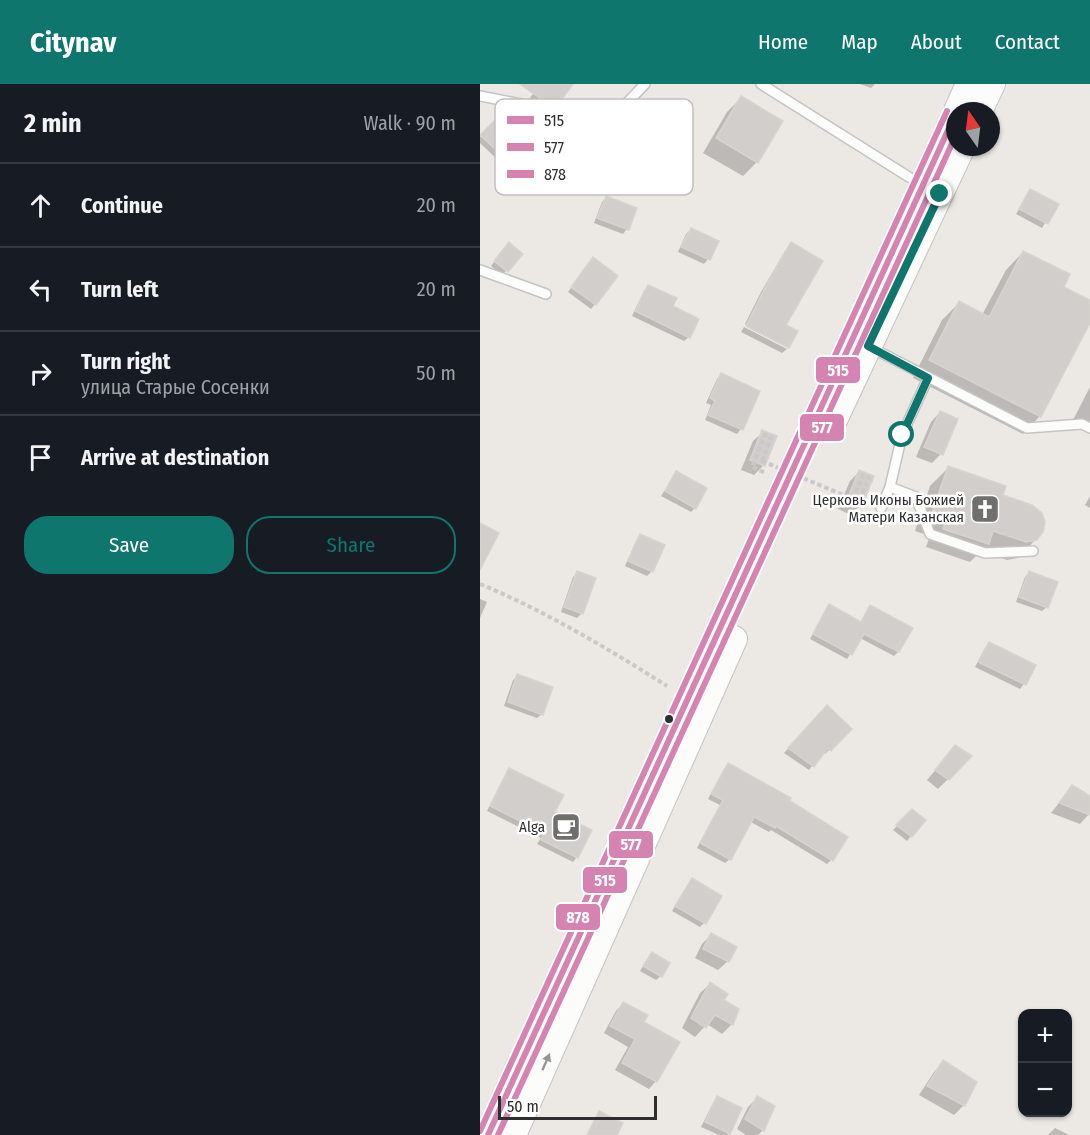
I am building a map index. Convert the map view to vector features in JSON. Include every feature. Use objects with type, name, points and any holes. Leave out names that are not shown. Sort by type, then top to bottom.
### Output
[{"type":"main road","points":[[961,102],[969,84]]},
{"type":"main road","points":[[983,102],[992,84]]},
{"type":"main road","points":[[488,1135],[946,134]]},
{"type":"main road","points":[[513,1135],[748,607],[958,156]]},
{"type":"lane","points":[[631,99],[645,84]]},
{"type":"lane","points":[[761,84],[922,185]]},
{"type":"lane","points":[[480,96],[495,99]]},
{"type":"lane","points":[[480,270],[546,294]]},
{"type":"lane","points":[[868,346],[1027,428],[1082,424],[1090,428]]},
{"type":"lane","points":[[881,508],[890,487],[902,435],[928,378]]},
{"type":"lane","points":[[890,487],[916,497],[930,534],[986,553],[1033,551]]},
{"type":"path","points":[[768,474],[752,467],[765,435],[771,437],[762,461],[853,499],[863,475],[869,478],[858,505]]},
{"type":"path","points":[[480,584],[521,602],[626,660],[667,686]]},
{"type":"building","points":[[520,84],[573,84],[562,99],[541,99]]},
{"type":"building","points":[[741,96],[783,121],[758,163],[716,138]]},
{"type":"building","points":[[495,122],[495,149],[480,135]]},
{"type":"building","points":[[1030,189],[1059,204],[1048,224],[1019,209]]},
{"type":"building","points":[[606,196],[637,208],[629,230],[597,218]]},
{"type":"building","points":[[691,228],[719,241],[710,260],[681,247]]},
{"type":"building","points":[[509,242],[523,254],[508,272],[494,261]]},
{"type":"building","points":[[791,242],[823,261],[786,325],[798,331],[789,348],[746,326]]},
{"type":"building","points":[[1023,251],[1070,274],[1064,287],[1090,300],[1090,323],[1041,417],[929,360],[959,301],[989,317]]},
{"type":"building","points":[[593,257],[618,276],[596,305],[571,287]]},
{"type":"building","points":[[648,285],[677,298],[673,306],[699,319],[690,338],[635,311]]},
{"type":"building","points":[[721,373],[760,391],[743,430],[708,415],[715,401],[710,398]]},
{"type":"building","points":[[940,411],[958,419],[943,455],[924,447]]},
{"type":"building","points":[[762,430],[777,436],[765,466],[750,460]]},
{"type":"building","name":"Церковь Иконы Божией Матери Казанская","points":[[948,466],[1006,486],[1003,495],[1032,505],[1042,513],[1045,522],[1043,532],[1037,540],[1026,542],[993,531],[989,544],[943,529],[947,518],[932,513]]},
{"type":"building","points":[[859,470],[874,476],[862,506],[847,500]]},
{"type":"building","points":[[676,471],[707,488],[696,509],[665,491]]},
{"type":"building","points":[[480,523],[499,533],[480,570]]},
{"type":"building","points":[[640,534],[665,545],[653,572],[628,561]]},
{"type":"building","points":[[577,571],[596,578],[583,614],[564,607]]},
{"type":"building","points":[[1029,571],[1058,582],[1048,608],[1019,597]]},
{"type":"building","points":[[829,604],[861,622],[870,605],[913,628],[899,652],[864,634],[852,655],[813,634]]},
{"type":"building","points":[[989,642],[1036,665],[1026,685],[978,662]]},
{"type":"building","points":[[517,674],[553,687],[543,715],[508,702]]},
{"type":"building","points":[[827,705],[852,729],[831,751],[828,748],[814,767],[788,748]]},
{"type":"building","points":[[955,745],[972,756],[949,780],[935,770]]},
{"type":"building","points":[[728,763],[791,798],[790,801],[848,837],[833,861],[776,826],[775,828],[754,817],[731,860],[700,843],[723,800],[711,794]]},
{"type":"building","points":[[509,768],[564,795],[555,812],[592,830],[578,858],[541,840],[544,833],[490,806]]},
{"type":"building","points":[[1072,785],[1090,796],[1090,815],[1059,803]]},
{"type":"building","points":[[912,809],[926,820],[912,837],[896,825]]},
{"type":"building","points":[[692,878],[722,896],[706,924],[675,906]]},
{"type":"building","points":[[711,933],[737,947],[729,962],[703,949]]},
{"type":"building","points":[[652,952],[670,963],[662,977],[643,966]]},
{"type":"building","points":[[710,982],[728,994],[724,1000],[739,1009],[733,1025],[715,1015],[706,1028],[691,1018]]},
{"type":"building","points":[[623,1002],[648,1015],[644,1022],[680,1042],[657,1082],[622,1063],[635,1039],[610,1026]]},
{"type":"building","points":[[943,1060],[977,1082],[965,1106],[927,1086]]},
{"type":"building","points":[[717,1096],[742,1108],[730,1134],[705,1122]]},
{"type":"building","points":[[757,1096],[775,1106],[764,1131],[745,1119]]},
{"type":"building","points":[[599,1111],[623,1123],[617,1135],[587,1135]]},
{"type":"transit line","name":"878","points":[[480,1131],[946,113]]},
{"type":"transit line","name":"515","points":[[488,1135],[946,135]]},
{"type":"transit line","name":"577","points":[[498,1135],[946,156]]},
{"type":"place","name":"Церковь Иконы Божией Матери Казанская","points":[[985,509]]},
{"type":"place","name":"Alga","points":[[566,827]]},
{"type":"route","points":[[902,435],[928,378],[868,346],[940,194]]}]
